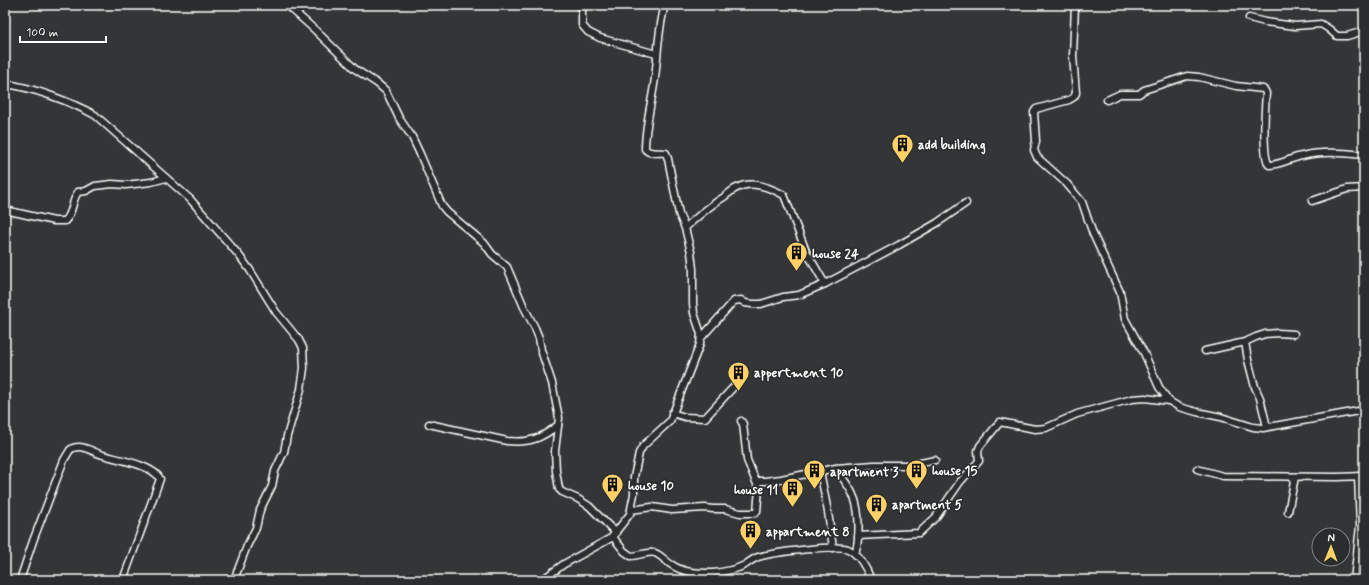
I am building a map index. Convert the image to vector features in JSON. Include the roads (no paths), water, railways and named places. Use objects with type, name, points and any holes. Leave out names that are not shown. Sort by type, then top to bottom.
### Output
[{"type":"street","points":[[287,5],[355,69],[386,91],[399,118],[417,149],[442,206],[484,243],[492,254],[507,267],[539,338],[541,350],[555,397],[559,418],[555,451],[556,471],[559,489],[562,492],[589,506],[614,535],[624,551],[631,556],[654,553],[677,569],[714,573],[729,571],[758,558],[769,555],[807,549],[841,547],[848,549],[855,554],[868,570],[871,580]]},
{"type":"street","points":[[582,5],[582,25],[588,32],[600,38],[656,54]]},
{"type":"street","points":[[665,5],[656,54],[655,78],[646,131],[645,149],[647,152],[652,153],[666,153],[668,159],[679,214],[685,228],[692,258],[694,313],[701,338]]},
{"type":"street","points":[[1075,5],[1073,56],[1076,93],[1074,97],[1069,100],[1036,109],[1034,112],[1036,141],[1034,150],[1037,158],[1067,184],[1082,202],[1093,234],[1120,292],[1125,319],[1144,353],[1159,387],[1169,401],[1179,407],[1253,426],[1267,427],[1364,410]]},
{"type":"street","points":[[1249,18],[1295,26],[1321,24],[1337,36],[1347,36],[1364,31]]},
{"type":"street","points":[[1107,100],[1120,94],[1139,94],[1144,90],[1187,76],[1263,90],[1266,93],[1265,131],[1267,160],[1269,165],[1301,156],[1332,152],[1364,155]]},
{"type":"street","points":[[5,84],[21,86],[63,100],[90,113],[118,134],[190,199],[238,254],[250,270],[276,312],[299,340],[303,348],[304,368],[301,389],[286,436],[284,452],[275,471],[272,486],[260,510],[256,528],[246,546],[234,580]]},
{"type":"street","points":[[5,210],[54,222],[65,221],[70,215],[78,192],[86,191],[95,186],[112,184],[126,185],[152,182],[166,178]]},
{"type":"street","points":[[685,228],[710,205],[737,188],[760,185],[784,194],[806,251],[825,284]]},
{"type":"street","points":[[1312,201],[1347,189],[1364,188]]},
{"type":"street","points":[[542,580],[564,564],[614,535],[630,514],[634,494],[634,477],[639,453],[643,446],[670,422],[672,413],[689,375],[701,338],[734,301],[741,300],[745,303],[761,304],[783,297],[799,295],[835,280],[930,226],[966,203]]},
{"type":"street","points":[[1206,351],[1245,342],[1265,334],[1294,334]]},
{"type":"street","points":[[1245,342],[1248,360],[1267,427]]},
{"type":"street","points":[[672,413],[685,417],[705,418],[741,379]]},
{"type":"street","points":[[858,536],[919,533],[936,517],[960,482],[978,461],[978,451],[980,446],[1000,422],[1035,429],[1046,428],[1076,414],[1132,399],[1145,398],[1169,401]]},
{"type":"street","points":[[630,510],[652,507],[672,510],[705,508],[713,510],[725,509],[740,513],[755,513],[757,510],[759,489],[757,481],[747,460],[743,424],[740,421]]},
{"type":"street","points":[[429,424],[519,442],[542,437],[558,425]]},
{"type":"street","points":[[22,580],[33,541],[64,460],[70,450],[78,447],[102,455],[128,461],[153,471],[160,479],[123,580]]},
{"type":"street","points":[[757,481],[781,479],[836,468],[874,465],[911,465],[935,460]]},
{"type":"street","points":[[836,468],[853,495],[858,516],[858,536],[855,554]]},
{"type":"street","points":[[1197,469],[1223,476],[1361,476],[1361,544],[1354,580]]},
{"type":"street","points":[[820,471],[833,548]]},
{"type":"street","points":[[1288,512],[1295,477]]},
{"type":"place","name":"add building","points":[[902,164]]},
{"type":"place","name":"house 24","points":[[797,272]]},
{"type":"place","name":"appertment 10","points":[[739,392]]},
{"type":"place","name":"apartment 3","points":[[814,490]]},
{"type":"place","name":"house 15","points":[[916,490]]},
{"type":"place","name":"house 10","points":[[613,504]]},
{"type":"place","name":"house 11","points":[[793,508]]},
{"type":"place","name":"apartment 5","points":[[877,524]]},
{"type":"place","name":"appartment 8","points":[[750,550]]}]
